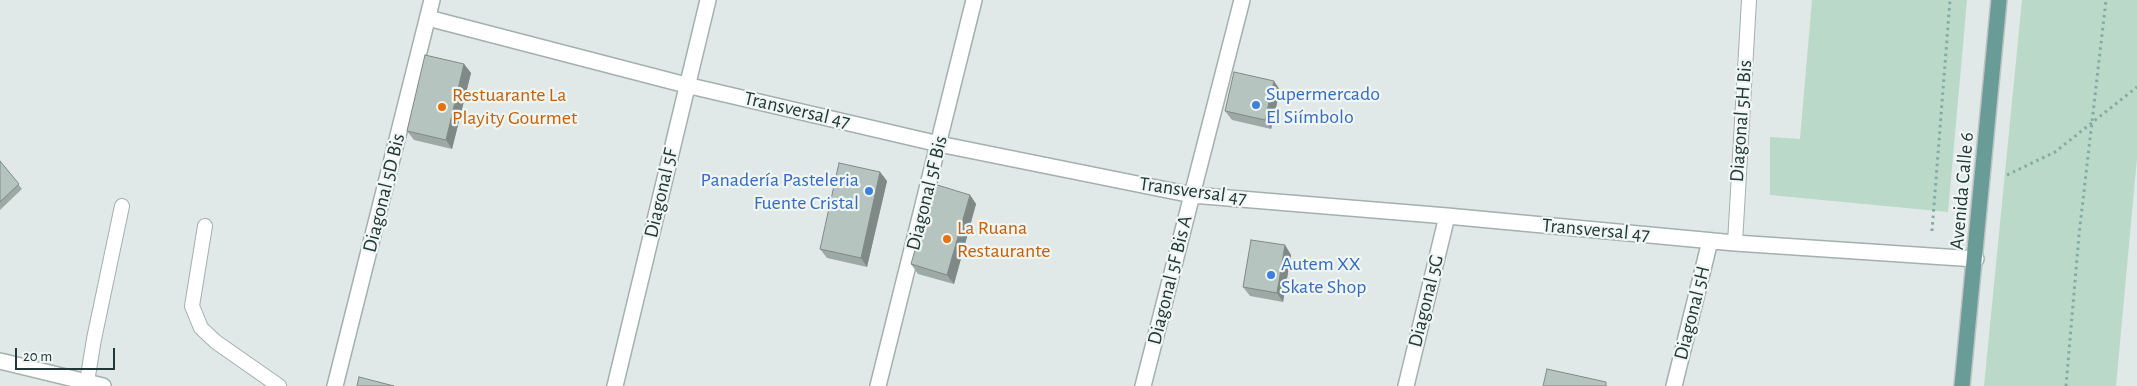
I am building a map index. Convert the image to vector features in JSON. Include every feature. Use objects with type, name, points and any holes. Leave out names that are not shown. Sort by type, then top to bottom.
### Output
[{"type":"main road","name":"Avenida Calle 6","points":[[1962,386],[1976,259],[1999,0]]},
{"type":"street","name":"Diagonal 5D Bis","points":[[335,386],[432,0]]},
{"type":"street","name":"Diagonal 5F","points":[[615,386],[686,84],[708,0]]},
{"type":"street","name":"Diagonal 5F Bis","points":[[878,386],[974,0]]},
{"type":"street","name":"Diagonal 5F Bis A","points":[[1143,386],[1242,0]]},
{"type":"street","name":"Transversal 47","points":[[428,18],[686,84],[939,144],[1192,195],[1447,216],[1735,243],[1976,259]]},
{"type":"street","name":"Diagonal 5G","points":[[1406,386],[1447,216]]},
{"type":"street","name":"Diagonal 5H","points":[[1674,386],[1710,240]]},
{"type":"street","points":[[0,361],[87,384],[103,386]]},
{"type":"lane","name":"Diagonal 5H Bis","points":[[1735,243],[1749,0]]},
{"type":"lane","points":[[87,384],[94,339],[122,206]]},
{"type":"lane","points":[[205,226],[192,306],[200,328],[216,342],[280,386]]},
{"type":"path","points":[[1930,256],[1950,0]]},
{"type":"path","points":[[2066,386],[2079,235],[2106,0]]},
{"type":"path","points":[[1982,188],[2055,152],[2137,87]]},
{"type":"green space","points":[[1812,0],[1967,0],[1948,212],[1770,195],[1770,137],[1800,139]]},
{"type":"green space","points":[[2022,0],[2137,0],[2137,158],[2116,386],[1984,386]]},
{"type":"building","name":"Restuarante La Playity Gourmet","points":[[425,55],[464,64],[446,140],[407,131]]},
{"type":"building","name":"Supermercado El Siímbolo","points":[[1234,72],[1274,81],[1265,120],[1225,111]]},
{"type":"building","points":[[0,161],[19,184],[0,202]]},
{"type":"building","points":[[839,163],[880,172],[861,258],[820,249]]},
{"type":"building","name":"La Ruana Restaurante","points":[[934,184],[970,195],[947,275],[911,264]]},
{"type":"building","name":"Autem XX Skate Shop","points":[[1251,240],[1285,245],[1277,293],[1243,287]]},
{"type":"building","points":[[1547,369],[1606,382],[1606,386],[1543,386]]},
{"type":"building","points":[[359,377],[394,386],[357,386]]},
{"type":"place","name":"Supermercado El Siímbolo","points":[[1256,105]]},
{"type":"place","name":"Restuarante La Playity Gourmet","points":[[442,107]]},
{"type":"place","name":"Panadería Pasteleria Fuente Cristal","points":[[869,191]]},
{"type":"place","name":"La Ruana Restaurante","points":[[947,239]]},
{"type":"place","name":"Autem XX Skate Shop","points":[[1271,275]]}]
